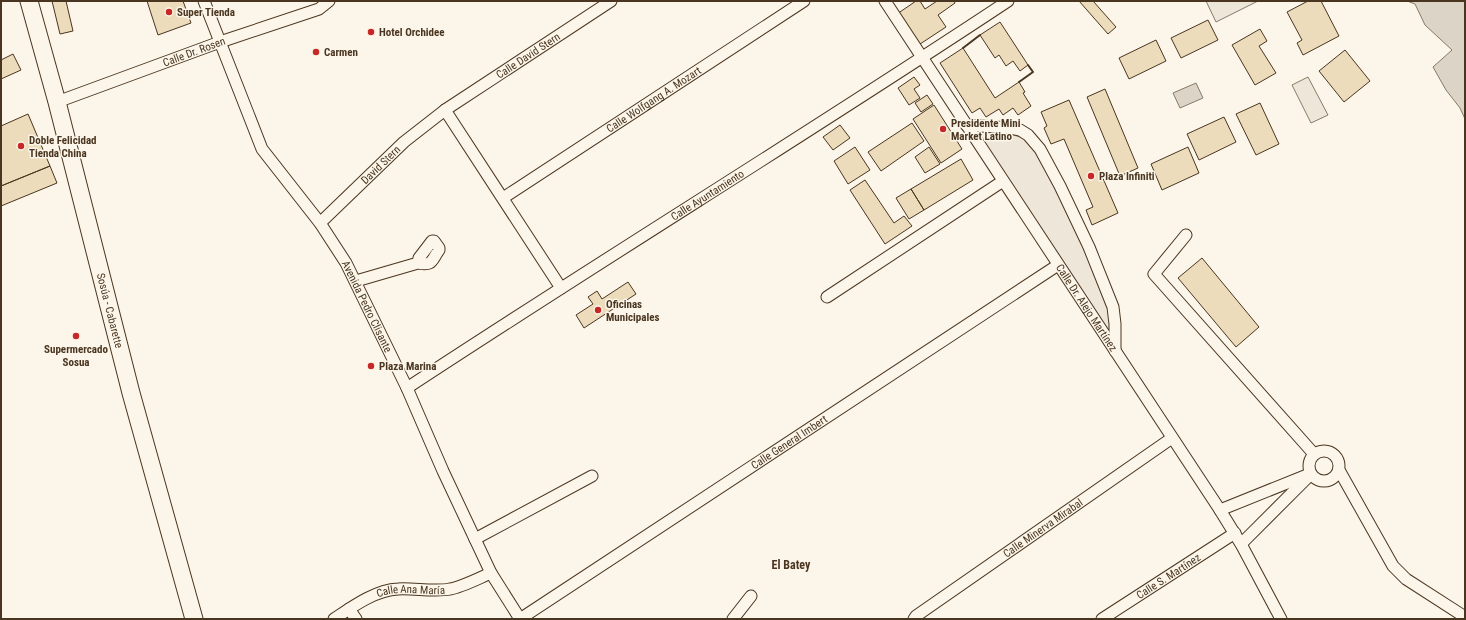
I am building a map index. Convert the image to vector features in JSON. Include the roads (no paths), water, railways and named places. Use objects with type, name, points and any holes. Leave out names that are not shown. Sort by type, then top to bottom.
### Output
[{"type":"main road","name":"Sosúa - Cabarette","points":[[29,1],[57,102],[131,393],[194,619]]},
{"type":"street","name":"Avenida Pedro Clisante","points":[[204,1],[262,149],[320,223],[337,247],[356,281],[407,388],[443,471],[491,573],[520,619]]},
{"type":"street","name":"Calle Dr. Rosen","points":[[57,102],[220,42],[319,9],[329,1]]},
{"type":"street","name":"Calle David Stern","points":[[445,110],[611,1]]},
{"type":"street","name":"Calle Wolfgang A. Mozart","points":[[503,198],[804,1]]},
{"type":"street","name":"Calle Dr. Alejo Martínez","points":[[885,1],[1235,533],[1281,619]]},
{"type":"street","name":"Calle Ayuntamiento","points":[[407,388],[922,58],[1008,1]]},
{"type":"street","points":[[445,110],[561,288]]},
{"type":"street","name":"David Stern","points":[[320,223],[404,142],[445,110]]},
{"type":"street","points":[[966,125],[1020,130],[1028,135],[1040,149],[1060,186],[1089,247],[1112,308],[1116,324],[1115,351]]},
{"type":"street","points":[[827,297],[1003,181]]},
{"type":"street","points":[[1186,235],[1154,274],[1314,454]]},
{"type":"street","points":[[356,281],[418,263]]},
{"type":"street","name":"Calle General Imbert","points":[[520,619],[1058,265]]},
{"type":"street","name":"Calle Minerva Mirabal","points":[[914,619],[916,616],[1172,438]]},
{"type":"street","points":[[1323,450],[1333,453],[1339,461],[1339,470],[1337,475],[1329,481],[1319,480],[1311,474],[1309,464],[1314,454],[1323,450]]},
{"type":"street","points":[[1339,470],[1393,566],[1406,579],[1465,617]]},
{"type":"street","points":[[1220,510],[1311,474]]},
{"type":"street","points":[[1241,544],[1311,474]]},
{"type":"street","points":[[475,539],[592,476]]},
{"type":"street","name":"Calle S. Martínez","points":[[1102,619],[1235,533]]},
{"type":"street","name":"Calle Ana María","points":[[334,619],[377,594],[387,591],[397,589],[451,589],[491,573]]},
{"type":"street","points":[[733,619],[751,596]]},
{"type":"street","points":[[349,609],[356,619]]},
{"type":"place","name":"Super Tienda","points":[[169,12]]},
{"type":"place","name":"Hotel Orchidee","points":[[371,32]]},
{"type":"place","name":"Carmen","points":[[316,52]]},
{"type":"place","name":"Presidente Mini Market Latino","points":[[943,129]]},
{"type":"place","name":"Doble Felicidad Tienda China","points":[[21,146]]},
{"type":"place","name":"Plaza Infiniti","points":[[1091,176]]},
{"type":"place","name":"Oficinas Municipales","points":[[598,310]]},
{"type":"place","name":"Supermercado Sosua","points":[[76,336]]},
{"type":"place","name":"Plaza Marina","points":[[371,366]]},
{"type":"district","name":"El Batey","points":[[791,565]]}]
